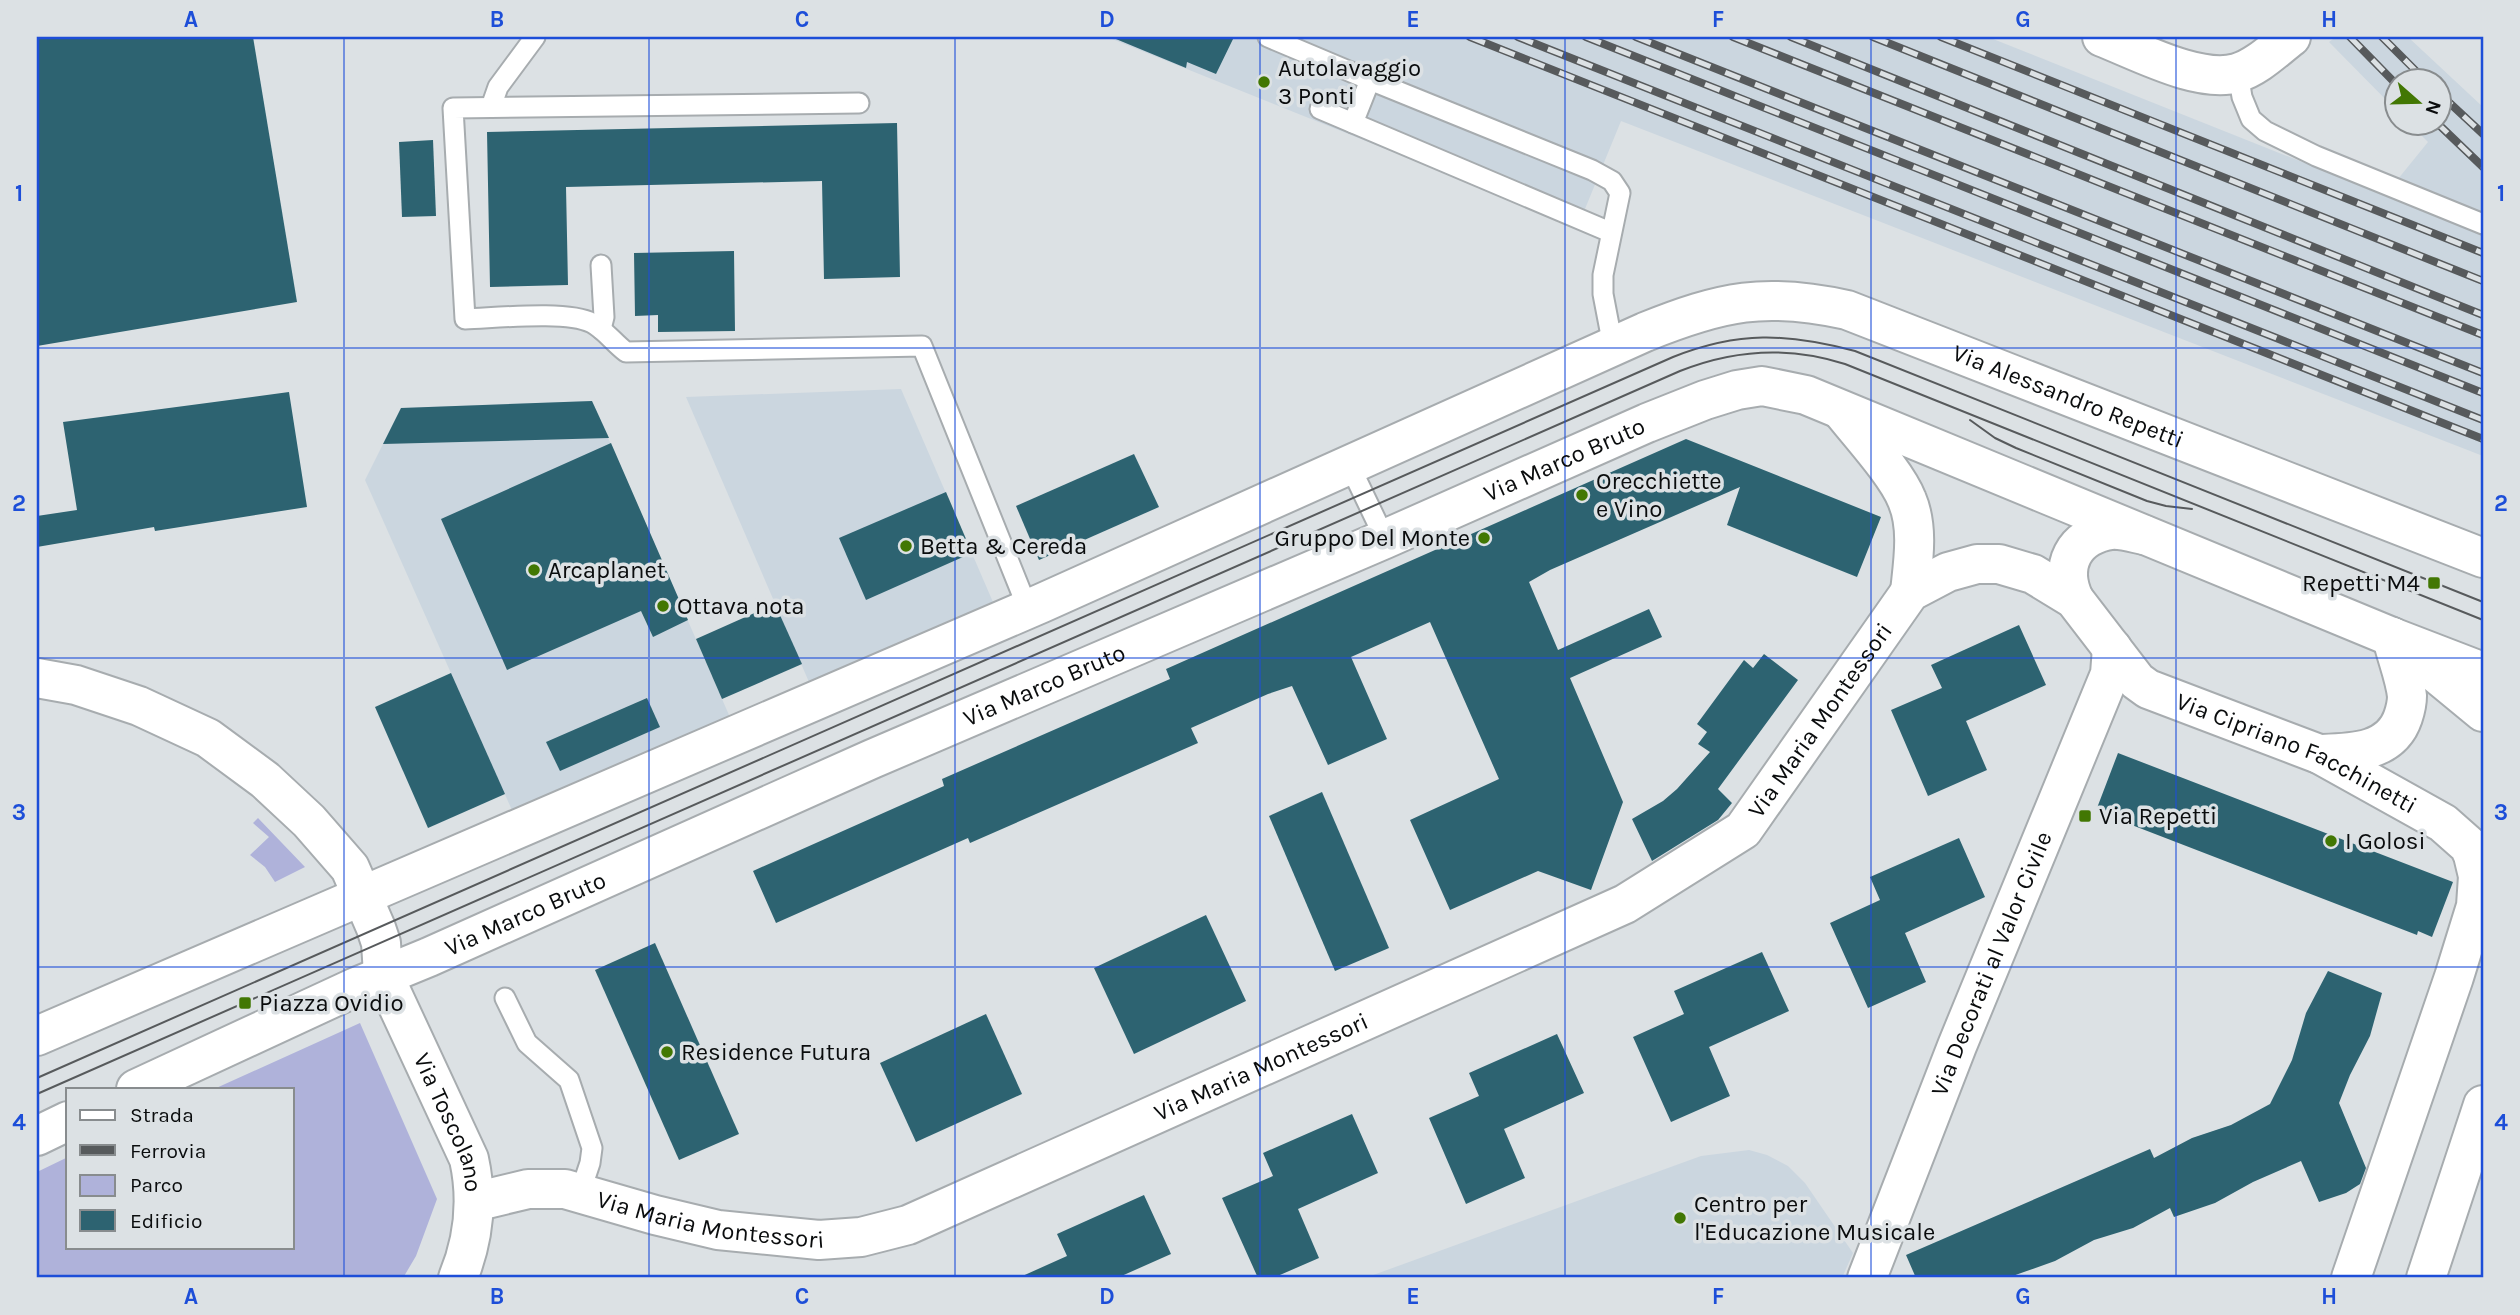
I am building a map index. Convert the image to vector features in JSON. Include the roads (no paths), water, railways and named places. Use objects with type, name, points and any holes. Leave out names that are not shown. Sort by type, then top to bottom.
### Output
[{"type":"main road","points":[[2102,37],[2197,73],[2221,76],[2238,73],[2257,64],[2279,40]]},
{"type":"main road","name":"Via Alessandro Repetti","points":[[1629,339],[1708,308],[1732,303],[1787,300],[1847,310],[2478,554]]},
{"type":"main road","points":[[37,1036],[1028,609],[1629,339]]},
{"type":"main road","name":"Via Marco Bruto","points":[[383,975],[429,957],[872,759],[1705,400],[1762,386],[1806,395],[1842,411]]},
{"type":"main road","points":[[1842,411],[2483,673]]},
{"type":"main road","points":[[1842,411],[1908,500],[1914,554],[1910,592]]},
{"type":"main road","points":[[2074,599],[2067,575],[2077,547],[2096,534],[2114,529],[2144,535]]},
{"type":"main road","points":[[1910,592],[1948,572],[1977,564],[1998,564],[2033,574],[2074,599],[2107,642]]},
{"type":"main road","name":"Via Maria Montessori","points":[[474,1202],[528,1188],[546,1187],[580,1193],[718,1230],[819,1240],[860,1237],[908,1225],[1625,904],[1743,830],[1910,592]]},
{"type":"main road","points":[[2392,637],[2483,712]]},
{"type":"main road","points":[[2319,754],[2368,750],[2384,742],[2399,728],[2407,696],[2392,637]]},
{"type":"main road","name":"Via Cipriano Facchinetti","points":[[2107,642],[2137,681],[2148,689],[2319,754],[2454,831],[2469,846],[2473,855],[2478,876],[2476,906],[2351,1278]]},
{"type":"main road","name":"Via Decorati al Valor Civile","points":[[1867,1278],[1957,1046],[2110,674],[2107,642]]},
{"type":"main road","points":[[37,678],[76,685],[139,706],[208,738],[265,780],[309,821],[350,868],[381,943],[383,975],[138,1088]]},
{"type":"main road","name":"Via Toscolano","points":[[383,975],[469,1159],[474,1182],[472,1235],[458,1278]]},
{"type":"main road","points":[[2426,1278],[2483,1105]]},
{"type":"main road","points":[[37,1136],[66,1122]]},
{"type":"lane","points":[[491,107],[498,87],[535,37]]},
{"type":"lane","points":[[1268,37],[1592,170],[1612,181],[1620,192],[1603,275],[1604,293],[1629,339]]},
{"type":"lane","points":[[2238,73],[2242,97],[2251,119],[2265,131],[2316,156],[2483,224]]},
{"type":"lane","points":[[1353,123],[1370,80]]},
{"type":"lane","points":[[859,103],[453,108],[465,319],[572,317],[590,321],[626,352],[922,346],[1028,609]]},
{"type":"lane","points":[[1320,109],[1610,232]]},
{"type":"lane","points":[[601,265],[604,317],[601,329]]},
{"type":"lane","points":[[1350,466],[1385,539]]},
{"type":"lane","points":[[505,998],[527,1044],[569,1080],[592,1148],[580,1193]]},
{"type":"tram line","points":[[37,1078],[1673,357],[1719,343],[1741,339],[1785,338],[1855,351],[2483,602]]},
{"type":"tram line","points":[[37,1094],[1680,371],[1721,358],[1762,352],[1783,353],[1803,354],[1845,364],[2483,620]]},
{"type":"tram line","points":[[1970,420],[1995,438],[2016,448],[2147,501],[2192,509]]},
{"type":"railway","points":[[1470,37],[2483,439]]},
{"type":"railway","points":[[1518,37],[2483,420]]},
{"type":"railway","points":[[1586,37],[2483,393]]},
{"type":"railway","points":[[1636,37],[2483,373]]},
{"type":"railway","points":[[1733,37],[2483,335]]},
{"type":"railway","points":[[1791,37],[2483,315]]},
{"type":"railway","points":[[1873,37],[2483,281]]},
{"type":"railway","points":[[1941,37],[2483,253]]},
{"type":"railway","points":[[2350,37],[2384,72]]},
{"type":"railway","points":[[2382,37],[2411,66]]},
{"type":"railway","points":[[2454,107],[2483,134]]},
{"type":"railway","points":[[2451,136],[2483,167]]},
{"type":"place","name":"Autolavaggio 3 Ponti","points":[[1264,82]]},
{"type":"place","name":"Orecchiette e Vino","points":[[1582,495]]},
{"type":"place","name":"Gruppo Del Monte","points":[[1484,538]]},
{"type":"place","name":"Betta & Cereda","points":[[906,546]]},
{"type":"place","name":"Arcaplanet","points":[[534,570]]},
{"type":"place","name":"Repetti M4","points":[[2434,583]]},
{"type":"place","name":"Ottava nota","points":[[663,606]]},
{"type":"place","name":"Via Repetti","points":[[2085,816]]},
{"type":"place","name":"I Golosi","points":[[2331,841]]},
{"type":"place","name":"Piazza Ovidio","points":[[245,1003]]},
{"type":"place","name":"Residence Futura","points":[[667,1052]]},
{"type":"place","name":"Centro per l'Educazione Musicale","points":[[1680,1218]]}]
